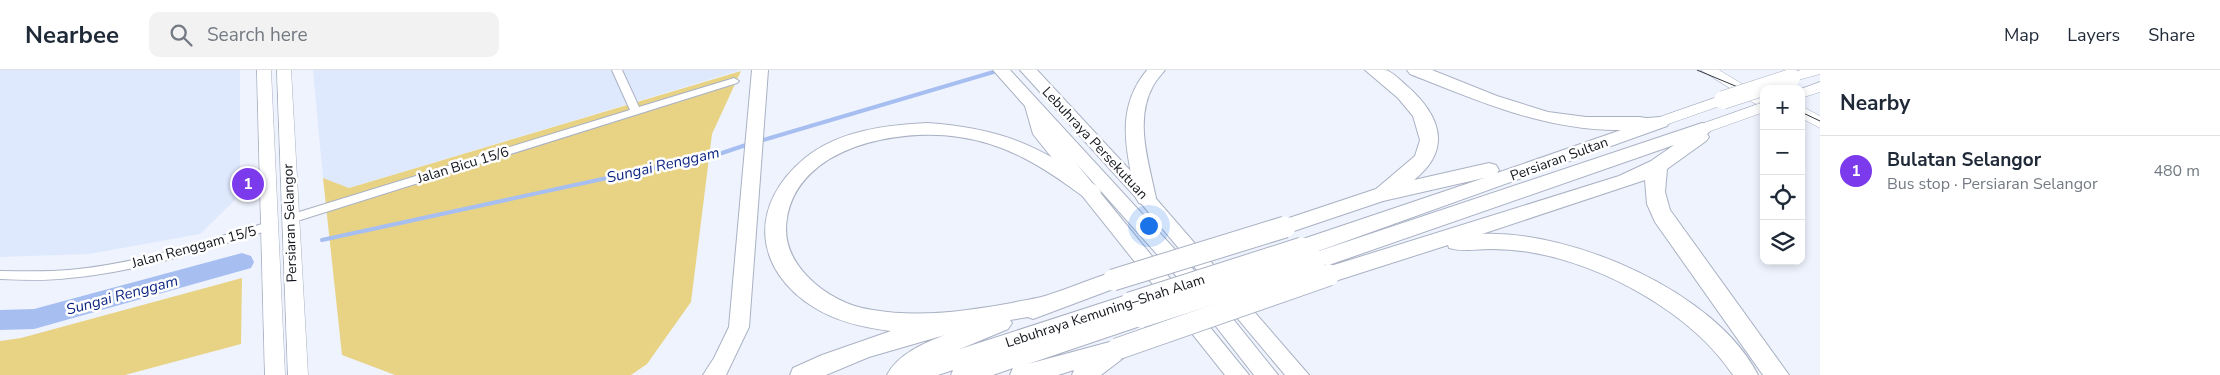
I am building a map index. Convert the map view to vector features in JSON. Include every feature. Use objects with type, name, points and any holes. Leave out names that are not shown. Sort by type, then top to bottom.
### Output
[{"type":"highway","points":[[714,375],[723,363],[739,327],[760,70]]},
{"type":"highway","points":[[1146,198],[1133,125],[1136,100],[1148,78],[1156,70]]},
{"type":"highway","points":[[1374,70],[1400,88],[1418,109],[1429,129],[1428,151],[1416,168],[1379,195]]},
{"type":"highway","points":[[1416,70],[1533,114],[1567,122],[1602,125],[1660,122]]},
{"type":"highway","name":"Lebuhraya Persekutuan","points":[[1031,73],[1146,198],[1250,316],[1298,375]]},
{"type":"highway","name":"Lebuhraya Persekutuan","points":[[1006,76],[1185,273],[1267,375]]},
{"type":"highway","points":[[1028,99],[1039,130],[1238,375]]},
{"type":"highway","name":"Persiaran Sultan","points":[[1315,261],[1572,155],[1660,122]]},
{"type":"highway","points":[[968,319],[900,323],[869,319],[823,303],[797,285],[781,262],[775,239],[775,221],[792,183],[815,162],[851,141],[876,133],[902,129],[934,129],[988,137],[1013,144],[1046,160],[1091,192]]},
{"type":"highway","points":[[1414,248],[1598,191],[1658,166],[1699,139],[1702,129]]},
{"type":"highway","name":"Persiaran Sultan","points":[[1315,261],[1702,129]]},
{"type":"highway","points":[[899,375],[928,351],[1113,280],[1285,227],[1379,195],[1526,161],[1572,155]]},
{"type":"highway","points":[[1658,166],[1654,183],[1654,199],[1662,217],[1777,375]]},
{"type":"highway","points":[[1022,375],[1117,349],[1315,261],[1414,248],[1496,241],[1561,251],[1625,276],[1677,306],[1707,329],[1741,366],[1746,375]]},
{"type":"highway","name":"Lebuhraya Kemuning–Shah Alam","points":[[908,375],[1315,261]]},
{"type":"highway","points":[[802,375],[820,366],[875,346],[968,319],[1046,305]]},
{"type":"highway","name":"Lebuhraya Kemuning–Shah Alam","points":[[963,375],[1136,310]]},
{"type":"highway","points":[[1084,375],[1117,349]]},
{"type":"main road","name":"Persiaran Selangor","points":[[264,70],[275,375]]},
{"type":"main road","name":"Persiaran Selangor","points":[[284,70],[298,375]]},
{"type":"main road","points":[[1708,70],[1732,78],[1760,99]]},
{"type":"main road","name":"Persiaran Sultan","points":[[1660,122],[1812,71]]},
{"type":"main road","name":"Persiaran Sultan","points":[[1702,129],[1746,113],[1760,102]]},
{"type":"main road","points":[[1805,114],[1820,122]]},
{"type":"main road","points":[[1805,126],[1820,135]]},
{"type":"street","points":[[616,70],[636,112]]},
{"type":"street","name":"Jalan Bicu 15/6","points":[[290,219],[734,81]]},
{"type":"street","name":"Jalan Renggam 15/5","points":[[0,276],[60,275],[140,263],[269,226]]},
{"type":"shaded area","points":[[0,70],[240,70],[240,195],[200,234],[89,254],[0,257]]},
{"type":"shaded area","points":[[313,70],[741,70],[349,188],[323,178]]},
{"type":"shaded area","points":[[741,71],[712,134],[691,302],[647,364],[631,375],[395,375],[342,355],[323,178],[349,188]]},
{"type":"shaded area","points":[[242,278],[241,344],[125,375],[0,375],[0,341],[21,338]]},
{"type":"waterway","name":"Sungai Renggam","points":[[760,141],[1000,70]]},
{"type":"waterway","name":"Sungai Renggam","points":[[322,240],[722,153],[749,144]]},
{"type":"waterway","name":"Sungai Renggam","points":[[0,320],[34,319],[242,262]]},
{"type":"tram line","points":[[1697,70],[1760,96]]},
{"type":"tram line","points":[[1805,114],[1820,121]]},
{"type":"place","name":"Bulatan Selangor","points":[[248,184]]}]
